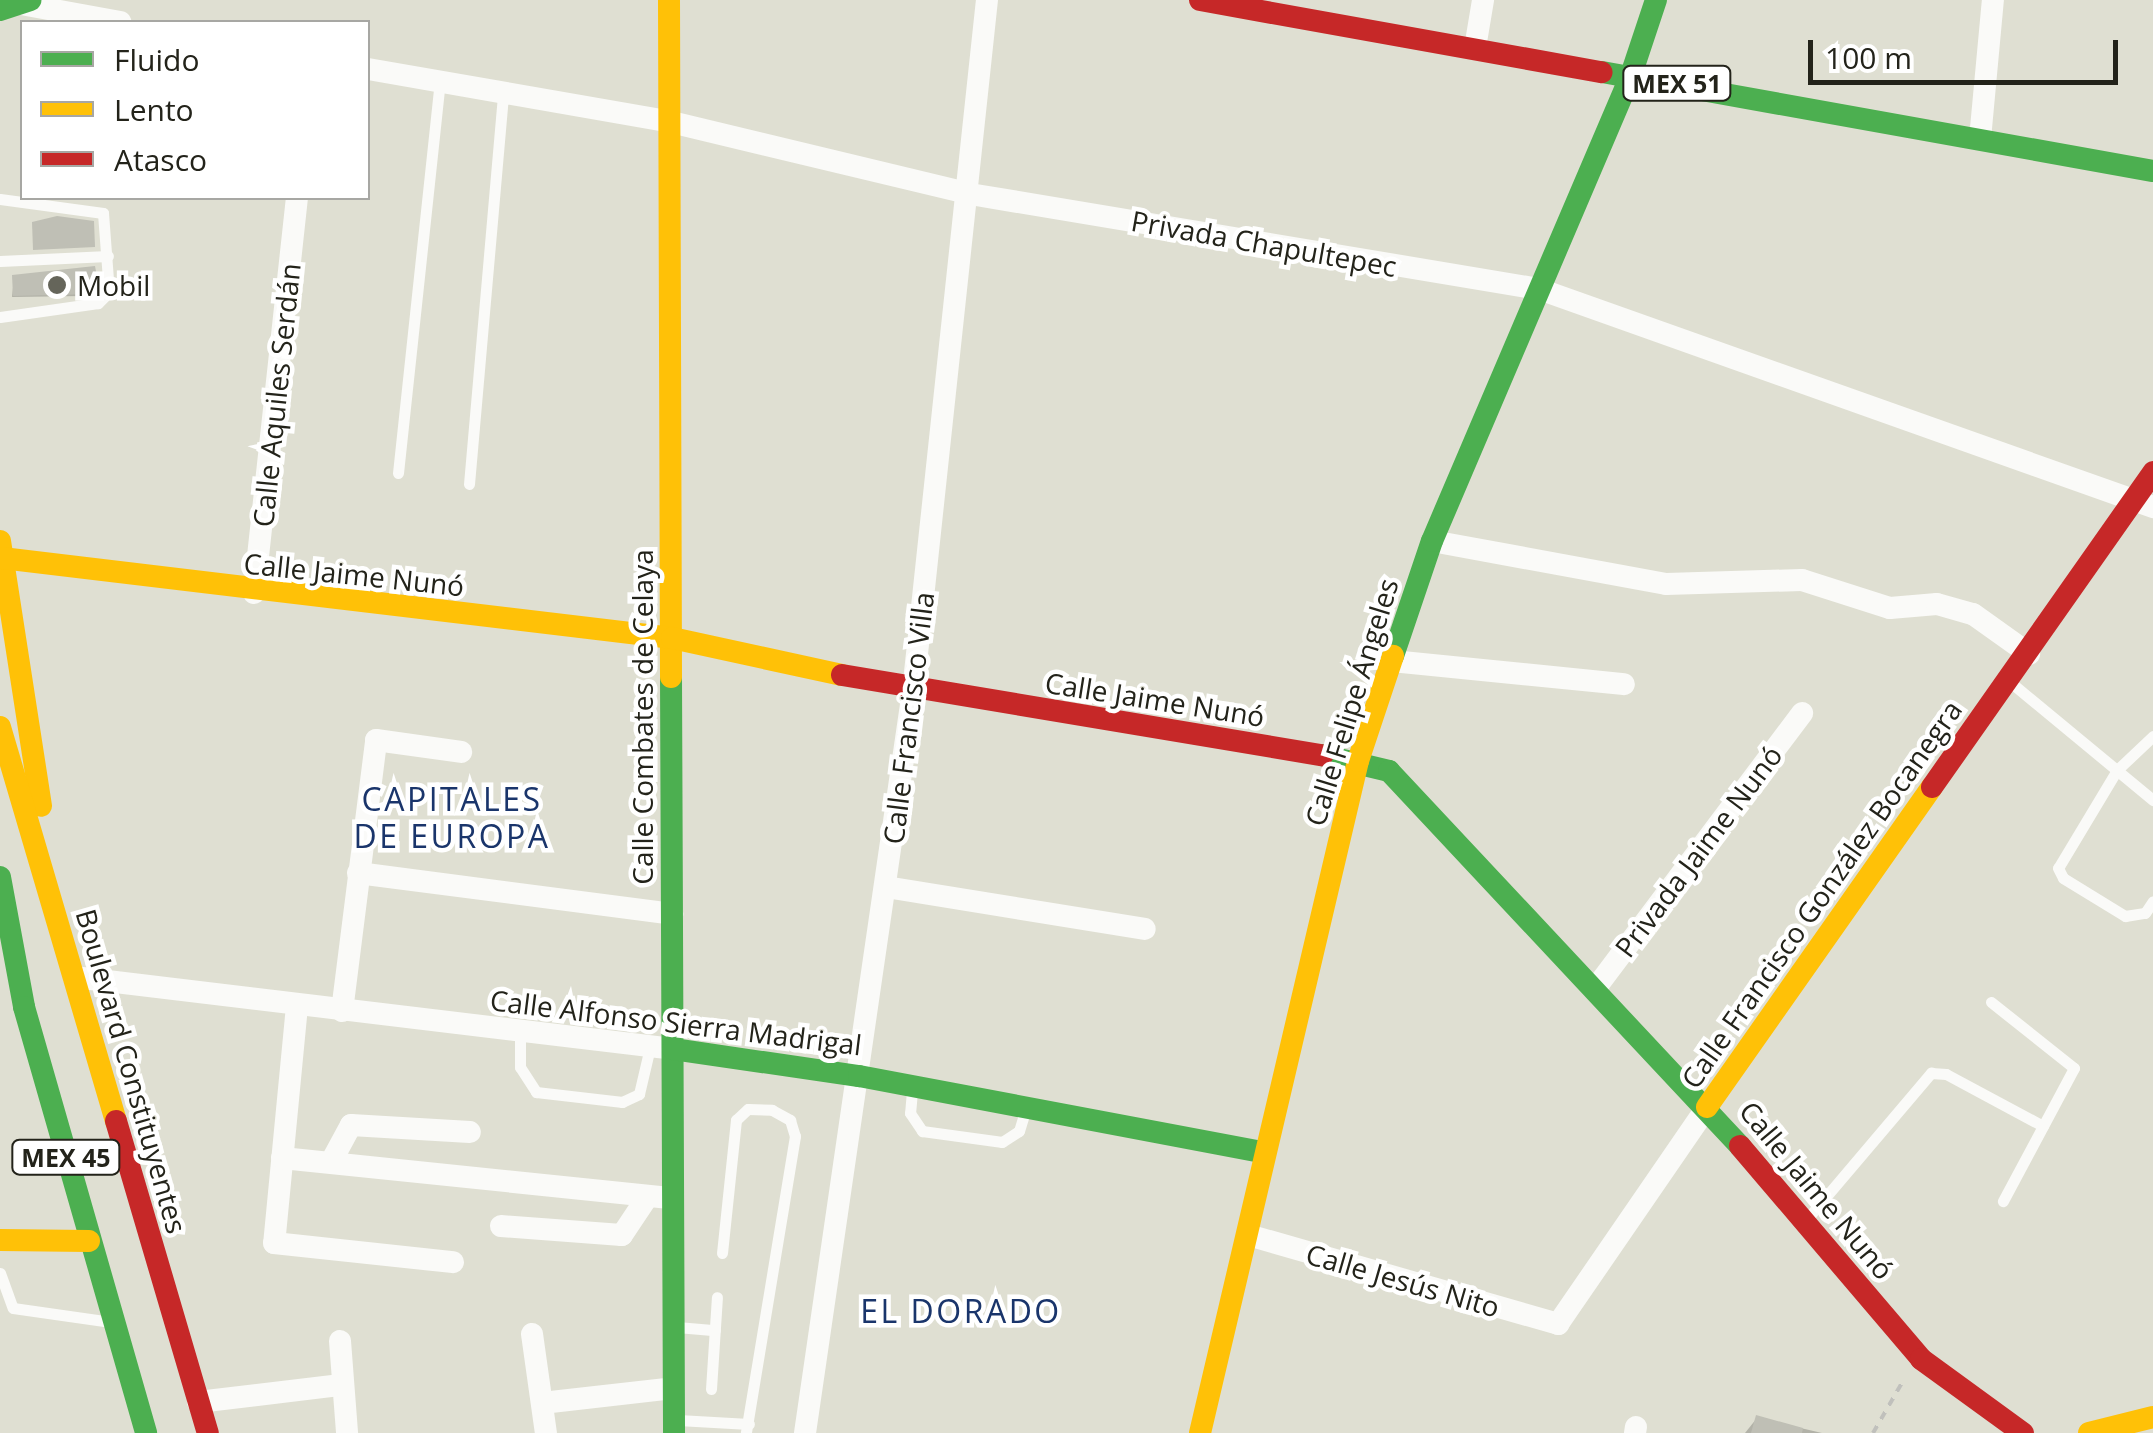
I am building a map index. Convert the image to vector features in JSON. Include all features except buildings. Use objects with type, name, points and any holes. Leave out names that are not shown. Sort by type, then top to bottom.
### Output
[{"type":"main road","name":"Calle Combates de Celaya","points":[[669,0],[672,914],[661,1048],[660,1197],[672,1326],[673,1388],[685,1427]]},
{"type":"main road","name":"MEX 51","points":[[1200,0],[2153,171]]},
{"type":"main road","name":"Calle Felipe Ángeles","points":[[1200,1433],[1358,761],[1432,541],[1631,75],[1656,0]]},
{"type":"main road","name":"Calle Francisco González Bocanegra","points":[[1706,1107],[2010,681],[2145,504],[2153,472]]},
{"type":"main road","name":"Calle Jaime Nunó","points":[[1,550],[254,594],[672,638],[913,691],[1358,761],[1389,772],[1706,1107],[1921,1359],[2023,1433]]},
{"type":"main road","points":[[1,550],[74,977]]},
{"type":"main road","name":"Boulevard Constituyentes","points":[[0,727],[208,1433]]},
{"type":"main road","name":"MEX 45","points":[[0,877],[4,937],[146,1433]]},
{"type":"main road","name":"Calle Alfonso Sierra Madrigal","points":[[661,1048],[859,1076],[1266,1153]]},
{"type":"main road","points":[[0,1240],[89,1241]]},
{"type":"main road","points":[[2089,1433],[2152,1414]]},
{"type":"street","name":"Calle Francisco Villa","points":[[805,1433],[913,691],[970,194],[987,0]]},
{"type":"street","points":[[1474,48],[1483,0]]},
{"type":"street","points":[[1980,139],[1993,0]]},
{"type":"street","points":[[17,4],[109,20]]},
{"type":"street","name":"Privada Chapultepec","points":[[370,69],[671,122],[970,194],[1539,289],[2145,504]]},
{"type":"street","name":"Calle Aquiles Serdán","points":[[254,594],[298,200]]},
{"type":"street","points":[[1432,541],[1666,584],[1802,580],[1890,608],[1937,604],[1973,614],[2030,654]]},
{"type":"street","points":[[1392,662],[1624,684]]},
{"type":"street","name":"Privada Jaime Nunó","points":[[1595,989],[1802,712]]},
{"type":"street","points":[[342,1011],[376,740],[461,752]]},
{"type":"street","points":[[358,873],[672,914]]},
{"type":"street","points":[[886,887],[1145,929]]},
{"type":"street","name":"Calle Alfonso Sierra Madrigal","points":[[74,977],[661,1048]]},
{"type":"street","points":[[297,1006],[274,1242],[453,1262]]},
{"type":"street","name":"Calle Francisco González Bocanegra","points":[[1558,1324],[1706,1107]]},
{"type":"street","points":[[332,1162],[350,1125],[470,1132]]},
{"type":"street","points":[[282,1158],[660,1197]]},
{"type":"street","points":[[501,1226],[622,1235],[660,1197]]},
{"type":"street","name":"Calle Jesús Nito","points":[[1248,1235],[1558,1324]]},
{"type":"street","points":[[532,1334],[546,1433]]},
{"type":"street","points":[[340,1341],[347,1433]]},
{"type":"street","points":[[198,1402],[341,1385]]},
{"type":"street","points":[[542,1403],[673,1388]]},
{"type":"lane","points":[[398,474],[440,81]]},
{"type":"lane","points":[[469,484],[503,92]]},
{"type":"lane","points":[[0,199],[90,206],[108,222],[106,299],[0,317]]},
{"type":"lane","points":[[0,261],[108,256]]},
{"type":"lane","points":[[2010,681],[2153,800]]},
{"type":"lane","points":[[2153,736],[2117,770],[2058,868],[2063,878],[2125,916],[2145,913],[2153,901]]},
{"type":"lane","points":[[1991,1002],[2074,1068],[2003,1201]]},
{"type":"lane","points":[[520,1032],[520,1067],[536,1092],[622,1102],[639,1094],[661,1048]]},
{"type":"lane","points":[[1804,1222],[1930,1073],[1946,1074],[2043,1126]]},
{"type":"lane","points":[[913,1087],[910,1113],[922,1131],[1002,1142],[1019,1131],[1027,1107]]},
{"type":"lane","points":[[685,1427],[747,1429],[795,1136],[790,1120],[772,1110],[748,1109],[736,1120],[722,1254]]},
{"type":"lane","points":[[0,1273],[13,1308],[113,1322]]},
{"type":"lane","points":[[711,1389],[718,1297]]},
{"type":"lane","points":[[672,1326],[715,1330]]},
{"type":"path","points":[[1873,1433],[1921,1359]]},
{"type":"traffic: fast","points":[[0,10],[30,0]]},
{"type":"traffic: fast","points":[[1393,656],[1432,541],[1631,75],[1656,0]]},
{"type":"traffic: fast","points":[[1602,72],[2153,171]]},
{"type":"traffic: fast","points":[[671,677],[674,1433]]},
{"type":"traffic: fast","points":[[1322,755],[1389,771],[1740,1146]]},
{"type":"traffic: fast","points":[[0,877],[24,1007],[146,1433]]},
{"type":"traffic: fast","points":[[673,1049],[859,1076],[1265,1153]]},
{"type":"traffic: slow","points":[[669,0],[671,677]]},
{"type":"traffic: slow","points":[[0,541],[41,806]]},
{"type":"traffic: slow","points":[[2,558],[672,638],[842,675]]},
{"type":"traffic: slow","points":[[1200,1433],[1358,761],[1393,656]]},
{"type":"traffic: slow","points":[[0,727],[116,1121]]},
{"type":"traffic: slow","points":[[1707,1107],[1932,787]]},
{"type":"traffic: slow","points":[[0,1240],[89,1241]]},
{"type":"traffic: slow","points":[[2089,1433],[2153,1417]]},
{"type":"traffic: jam","points":[[1200,0],[1602,72]]},
{"type":"traffic: jam","points":[[1932,787],[2153,472]]},
{"type":"traffic: jam","points":[[842,675],[1322,755]]},
{"type":"traffic: jam","points":[[116,1121],[208,1433]]},
{"type":"traffic: jam","points":[[1740,1146],[1921,1359],[2023,1433]]},
{"type":"place","name":"Mobil","points":[[57,285]]},
{"type":"district","name":"CAPITALES DE EUROPA","points":[[452,818]]},
{"type":"district","name":"EL DORADO","points":[[961,1311]]}]
